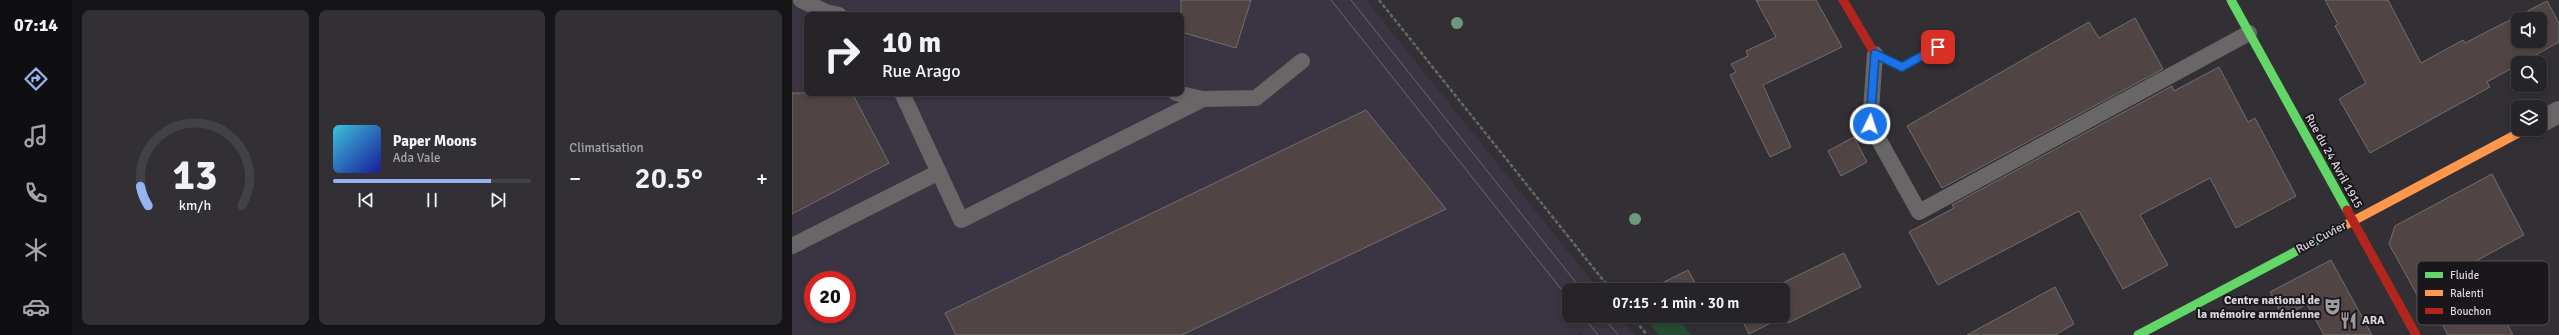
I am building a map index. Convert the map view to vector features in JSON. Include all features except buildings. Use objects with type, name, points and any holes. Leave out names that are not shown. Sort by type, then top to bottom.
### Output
[{"type":"street","points":[[1843,0],[1875,54],[1902,67],[1950,41]]},
{"type":"street","name":"Rue du 24 Avril 1915","points":[[2230,0],[2354,220],[2416,335]]},
{"type":"street","points":[[2547,118],[2559,112]]},
{"type":"street","name":"Rue Cuvier","points":[[2138,335],[2513,136]]},
{"type":"lane","points":[[801,0],[826,12]]},
{"type":"lane","points":[[1875,54],[1870,124],[1919,212],[2249,33]]},
{"type":"lane","points":[[1184,95],[1203,99],[1256,98],[1302,61]]},
{"type":"lane","points":[[903,96],[961,220],[1203,99]]},
{"type":"lane","points":[[792,246],[939,172]]},
{"type":"path","points":[[1379,0],[1605,283]]},
{"type":"path","points":[[1638,323],[1647,335]]},
{"type":"shaded area","points":[[792,0],[1366,0],[1593,283],[1562,283],[1562,323],[1626,323],[1635,335],[1583,335],[1581,332],[1575,335],[792,335]]},
{"type":"green space","points":[[1650,323],[1682,323],[1691,335],[1659,335]]},
{"type":"tram line","points":[[1331,0],[1562,290]]},
{"type":"tram line","points":[[1351,0],[1576,283]]},
{"type":"tram line","points":[[1589,323],[1598,335]]},
{"type":"tram line","points":[[1608,323],[1618,335]]},
{"type":"traffic: fast","points":[[2231,0],[2347,210]]},
{"type":"traffic: fast","points":[[2138,335],[2340,228]]},
{"type":"traffic: slow","points":[[2340,228],[2513,136]]},
{"type":"traffic: jam","points":[[1843,0],[1875,54],[1902,67],[1950,41]]},
{"type":"traffic: jam","points":[[2347,210],[2416,335]]},
{"type":"place","name":"Centre national de la mémoire arménienne","points":[[2333,307]]},
{"type":"place","name":"ARA","points":[[2349,320]]},
{"type":"route","points":[[1870,124],[1875,54],[1902,67],[1938,47]]}]
